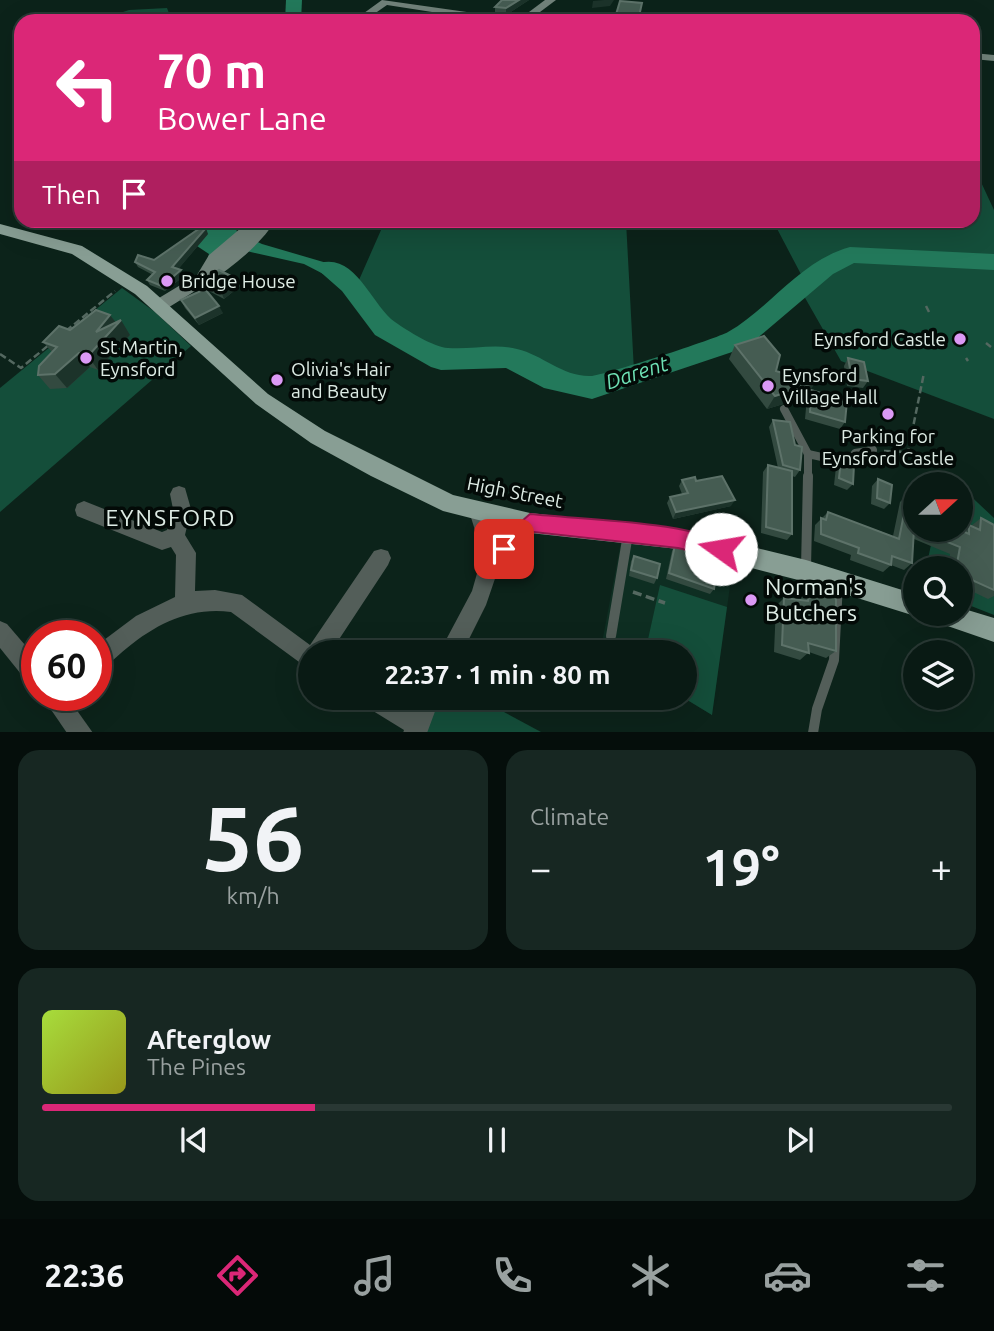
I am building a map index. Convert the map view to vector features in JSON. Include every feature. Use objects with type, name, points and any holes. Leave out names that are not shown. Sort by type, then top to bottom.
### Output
[{"type":"main road","name":"High Street","points":[[0,229],[77,250],[160,305],[262,399],[318,437],[419,491],[450,504],[530,523],[678,539],[806,571],[903,601]]},
{"type":"main road","points":[[973,623],[994,630]]},
{"type":"street","points":[[532,14],[551,0]]},
{"type":"street","points":[[368,14],[386,1],[466,14]]},
{"type":"street","points":[[213,273],[214,259],[250,228]]},
{"type":"street","points":[[160,305],[213,273],[262,228]]},
{"type":"street","points":[[174,537],[182,509],[179,494]]},
{"type":"street","points":[[83,510],[162,541],[174,537]]},
{"type":"street","points":[[478,511],[490,562]]},
{"type":"street","points":[[456,640],[490,562],[530,523]]},
{"type":"street","points":[[174,537],[186,552],[184,603]]},
{"type":"street","points":[[326,640],[381,558]]},
{"type":"street","points":[[112,648],[147,621],[184,603],[221,599],[235,602],[298,650]]},
{"type":"street","points":[[0,631],[21,657]]},
{"type":"street","points":[[390,710],[416,729],[424,710]]},
{"type":"street","points":[[66,711],[81,732]]},
{"type":"lane","points":[[785,408],[808,454],[806,571]]},
{"type":"lane","points":[[808,454],[849,463],[855,453],[873,450]]},
{"type":"lane","points":[[611,636],[628,534]]},
{"type":"lane","points":[[813,732],[817,709],[834,660],[838,580]]},
{"type":"path","points":[[0,354],[21,368],[127,281]]},
{"type":"path","points":[[926,306],[929,312]]},
{"type":"path","points":[[986,344],[991,347]]},
{"type":"path","points":[[873,450],[908,452],[924,373]]},
{"type":"path","points":[[620,587],[665,603]]},
{"type":"shaded area","points":[[167,8],[169,14],[117,14],[129,10]]},
{"type":"shaded area","points":[[980,180],[994,210],[994,257],[893,256],[850,251],[820,266],[804,280],[777,228],[980,228]]},
{"type":"shaded area","points":[[201,228],[236,228],[237,232],[262,244],[337,266],[367,290],[349,297],[339,282],[304,264],[242,250],[206,264],[209,254],[191,242]]},
{"type":"shaded area","points":[[382,228],[626,228],[634,371],[592,384],[558,377],[522,356],[493,352],[446,354],[411,337],[389,322],[370,305],[359,280]]},
{"type":"shaded area","points":[[854,258],[902,263],[994,265],[994,419],[841,361],[804,296],[831,270]]},
{"type":"shaded area","points":[[122,288],[155,312],[191,346],[0,512],[0,388]]},
{"type":"shaded area","points":[[973,498],[994,518],[994,615],[973,607],[973,556],[929,556],[932,542],[973,542]]},
{"type":"shaded area","points":[[621,542],[673,548],[732,572],[712,715],[697,706],[697,640],[603,640]]},
{"type":"shaded area","points":[[660,585],[727,607],[712,715],[697,706],[697,640],[648,640]]},
{"type":"shaded area","points":[[434,710],[500,710],[541,732],[423,732]]},
{"type":"building","points":[[502,0],[519,0],[506,8],[495,7]]},
{"type":"building","points":[[620,1],[642,3],[640,14],[616,14]]},
{"type":"building","points":[[200,228],[206,228],[172,267],[181,270],[162,286],[147,280],[155,272],[135,262],[138,255],[154,260]]},
{"type":"building","points":[[219,270],[237,279],[221,291],[203,282]]},
{"type":"building","points":[[205,289],[219,306],[195,318],[181,300]]},
{"type":"building","points":[[96,310],[110,315],[96,332],[121,320],[88,356],[79,353],[55,374],[38,375],[39,366],[57,347],[43,342],[59,326],[70,330]]},
{"type":"building","points":[[764,336],[780,355],[776,371],[815,383],[775,396],[735,345]]},
{"type":"building","points":[[848,358],[864,362],[868,381],[852,379]]},
{"type":"building","points":[[811,390],[847,401],[845,422],[810,412]]},
{"type":"building","points":[[773,420],[790,422],[795,445],[802,447],[800,470],[783,465]]},
{"type":"building","points":[[841,460],[854,465],[853,484],[839,478]]},
{"type":"building","points":[[768,465],[792,471],[792,534],[766,527]]},
{"type":"building","points":[[722,476],[735,500],[676,512],[670,497],[688,493],[682,480],[695,477],[696,481]]},
{"type":"building","points":[[878,479],[892,485],[890,503],[877,498]]},
{"type":"building","points":[[828,512],[899,539],[903,519],[903,542],[913,542],[912,556],[903,556],[903,560],[892,556],[891,565],[858,553],[859,548],[821,534],[821,518],[826,520]]},
{"type":"building","points":[[981,518],[994,525],[994,590],[973,580],[973,556],[958,556],[960,547],[948,542],[973,542],[973,527],[980,530]]},
{"type":"building","points":[[675,545],[719,557],[714,589],[669,573]]},
{"type":"building","points":[[634,556],[660,564],[657,578],[631,570]]},
{"type":"building","points":[[811,585],[836,593],[836,651],[808,643],[809,653],[782,645],[784,598],[808,601]]},
{"type":"waterway","name":"Darent","points":[[293,14],[294,0]]},
{"type":"waterway","name":"Darent","points":[[329,269],[351,285],[384,328],[441,359],[506,357],[519,360],[554,380],[592,388],[737,340],[824,268],[850,255],[994,262]]},
{"type":"place","name":"Bridge House","points":[[167,281]]},
{"type":"place","name":"Eynsford Castle","points":[[960,339]]},
{"type":"place","name":"St Martin, Eynsford","points":[[86,358]]},
{"type":"place","name":"Olivia's Hair and Beauty","points":[[277,380]]},
{"type":"place","name":"Eynsford Village Hall","points":[[768,386]]},
{"type":"place","name":"Parking for Eynsford Castle","points":[[888,414]]},
{"type":"place","name":"Norman's Butchers","points":[[751,600]]},
{"type":"district","name":"EYNSFORD","points":[[171,518]]},
{"type":"route","points":[[504,549],[530,523],[678,539],[721,549]]}]
